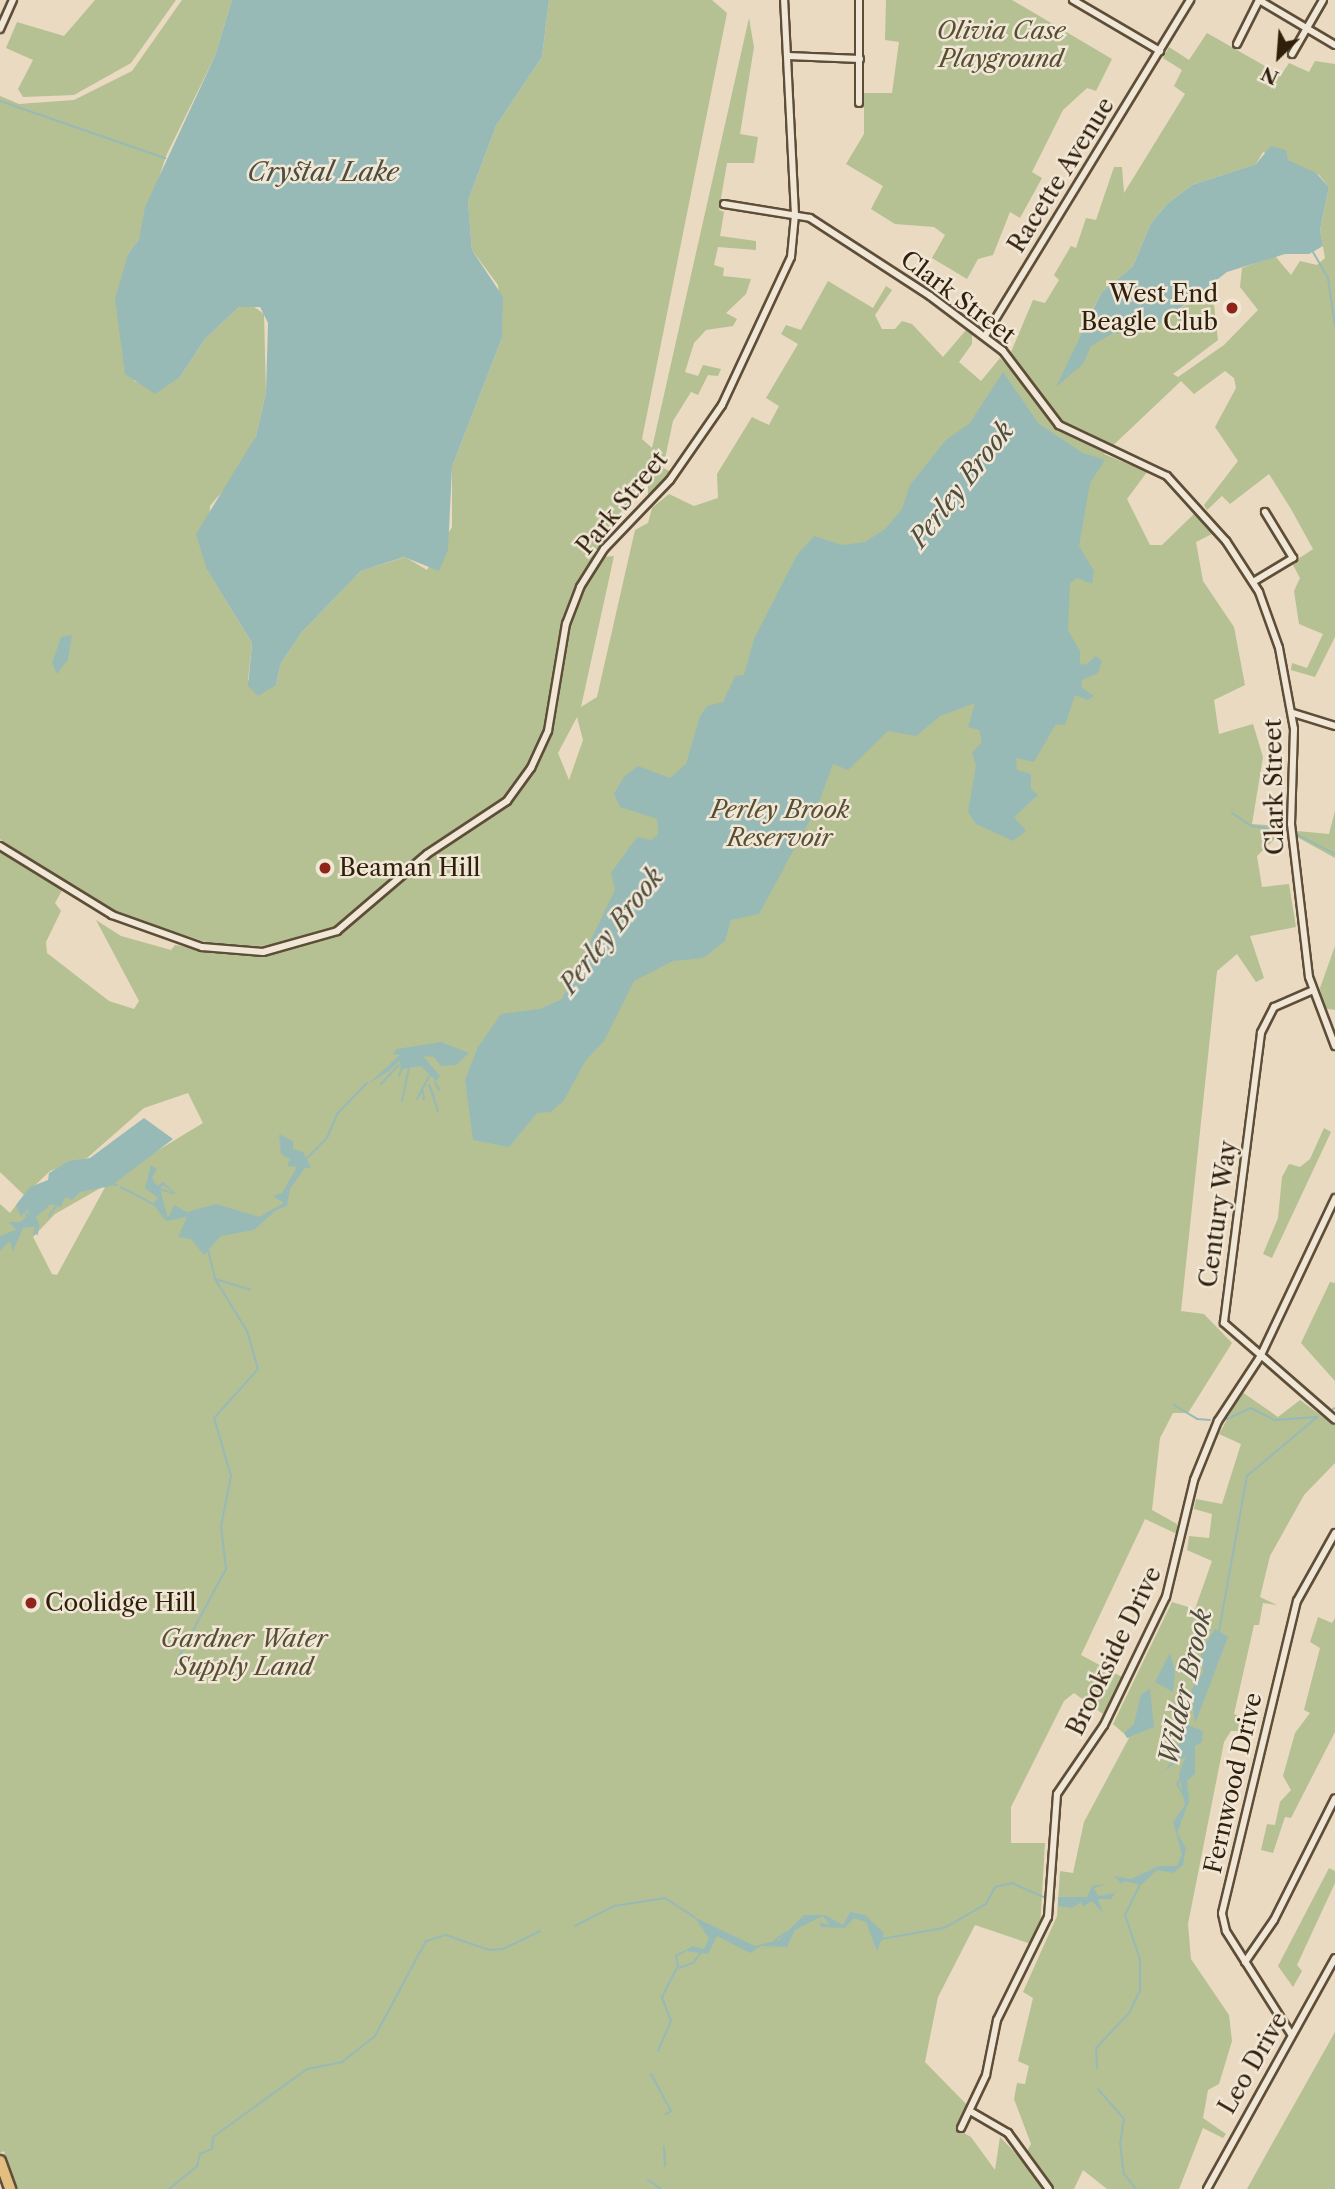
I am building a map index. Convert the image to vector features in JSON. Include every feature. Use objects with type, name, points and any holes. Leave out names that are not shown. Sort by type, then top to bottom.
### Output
[{"type":"highway","points":[[0,2161],[10,2189]]},
{"type":"street","points":[[0,29],[13,0]]},
{"type":"street","name":"Park Street","points":[[0,846],[89,904],[171,938],[248,952],[314,941],[354,919],[427,854],[495,812],[524,779],[548,730],[564,632],[576,594],[604,549],[673,477],[731,391],[791,257],[795,213],[783,0]]},
{"type":"street","points":[[859,0],[859,103]]},
{"type":"street","points":[[1073,0],[1160,51]]},
{"type":"street","name":"Racette Avenue","points":[[985,336],[1190,0]]},
{"type":"street","points":[[1237,44],[1259,0],[1335,45]]},
{"type":"street","points":[[1292,54],[1323,0]]},
{"type":"street","points":[[788,56],[859,59]]},
{"type":"street","name":"Clark Street","points":[[724,204],[795,213],[828,228],[985,336],[1059,425],[1156,470],[1178,485],[1254,582],[1274,630],[1293,713],[1292,832],[1311,991],[1335,1046]]},
{"type":"street","points":[[1254,582],[1293,558],[1265,512]]},
{"type":"street","points":[[1293,713],[1335,726]]},
{"type":"street","name":"Century Way","points":[[1311,991],[1272,1008],[1261,1033],[1224,1323],[1335,1420]]},
{"type":"street","name":"Brookside Drive","points":[[961,2129],[988,2070],[997,2020],[1042,1933],[1049,1906],[1054,1801],[1104,1726],[1166,1598],[1199,1467],[1219,1418],[1260,1357],[1335,1198]]},
{"type":"street","name":"Fernwood Drive","points":[[1292,2034],[1226,1931],[1223,1910],[1297,1601],[1335,1533]]},
{"type":"street","points":[[1245,1962],[1274,1920],[1335,1798]]},
{"type":"street","name":"Leo Drive","points":[[1207,2189],[1335,1958]]},
{"type":"street","points":[[970,2111],[1008,2133],[1049,2189]]},
{"type":"green space","points":[[95,0],[176,0],[131,63],[74,95],[23,97],[18,89],[33,60],[6,48],[17,22],[64,36]]},
{"type":"green space","name":"Gardner Water Supply Land","points":[[182,0],[232,0],[215,56],[166,156],[139,239],[128,254],[134,381],[145,385],[180,377],[205,339],[239,307],[249,303],[264,314],[266,392],[256,436],[236,475],[210,506],[207,570],[252,643],[248,680],[276,685],[281,663],[302,632],[361,571],[405,557],[427,570],[452,527],[452,467],[502,338],[498,285],[472,250],[468,201],[496,126],[542,57],[549,0],[712,0],[727,13],[642,439],[652,448],[749,18],[754,47],[740,134],[758,137],[754,163],[727,163],[719,210],[724,212],[720,236],[756,241],[756,250],[718,247],[714,265],[724,268],[723,276],[751,279],[746,294],[726,313],[737,319],[733,326],[706,330],[694,343],[685,372],[698,376],[703,365],[721,369],[718,376],[708,375],[698,395],[691,392],[673,421],[663,468],[674,473],[648,498],[648,485],[620,513],[572,594],[559,640],[546,725],[550,735],[568,628],[588,581],[603,557],[614,556],[581,707],[597,697],[635,530],[648,523],[652,508],[669,494],[694,506],[718,498],[717,474],[752,417],[769,425],[779,406],[766,398],[798,344],[781,334],[786,325],[801,330],[828,281],[873,308],[886,286],[892,290],[875,315],[882,329],[895,329],[902,321],[912,324],[943,357],[966,330],[972,334],[972,344],[959,362],[981,381],[1000,358],[1006,364],[1033,300],[1045,303],[1059,280],[1054,275],[1071,246],[1076,248],[1086,218],[1096,220],[1114,167],[1122,167],[1124,193],[1185,94],[1174,86],[1182,70],[1163,58],[1169,47],[1189,60],[1207,33],[1281,75],[1289,63],[1309,72],[1315,61],[1335,64],[1335,637],[1315,677],[1291,670],[1292,663],[1307,668],[1323,634],[1299,624],[1294,591],[1300,578],[1292,563],[1313,549],[1269,474],[1230,504],[1222,496],[1207,510],[1204,505],[1238,461],[1215,427],[1236,388],[1234,378],[1225,371],[1194,394],[1181,381],[1104,454],[1147,472],[1127,499],[1150,545],[1162,545],[1196,512],[1212,534],[1196,542],[1203,581],[1234,627],[1245,685],[1214,700],[1219,734],[1253,724],[1263,757],[1252,824],[1278,826],[1279,835],[1257,856],[1262,887],[1289,884],[1296,927],[1250,936],[1264,978],[1256,982],[1237,954],[1217,971],[1181,1311],[1204,1314],[1232,1343],[1188,1413],[1173,1413],[1160,1438],[1152,1510],[1177,1524],[1177,1534],[1145,1519],[1081,1655],[1122,1677],[1103,1714],[1074,1693],[1064,1701],[1011,1807],[1011,1843],[1045,1843],[1040,1928],[1031,1944],[975,1925],[938,1997],[925,2062],[968,2106],[957,2129],[971,2137],[995,2170],[1000,2137],[1022,2160],[1031,2144],[1014,2099],[1017,2083],[1025,2084],[1029,2066],[1018,2061],[1033,1998],[1023,1992],[1057,1916],[1060,1871],[1073,1873],[1084,1822],[1129,1738],[1113,1724],[1172,1602],[1195,1609],[1212,1561],[1187,1550],[1189,1536],[1209,1538],[1212,1514],[1194,1509],[1196,1499],[1222,1504],[1241,1444],[1219,1434],[1242,1392],[1278,1417],[1300,1400],[1335,1426],[1335,1463],[1304,1495],[1270,1556],[1260,1597],[1277,1605],[1263,1603],[1259,1625],[1254,1625],[1234,1714],[1243,1718],[1239,1731],[1231,1731],[1224,1742],[1188,1924],[1191,1959],[1229,2015],[1232,2041],[1219,2084],[1208,2090],[1203,2118],[1226,2134],[1223,2138],[1203,2128],[1179,2189],[1107,2189],[1083,2170],[1074,2189],[16,2189],[4,2151],[0,2153],[0,1204],[10,1213],[24,1195],[0,1172],[0,852],[13,860],[18,851],[0,839],[0,96],[19,104],[74,100],[132,71]],"holes":[[[1263,152],[1319,175],[1329,187],[1320,230],[1325,258],[1317,265],[1300,261],[1291,275],[1275,256],[1242,268],[1240,287],[1258,310],[1224,345],[1178,377],[1173,374],[1218,340],[1214,305],[1202,293],[1165,320],[1099,320],[1081,333],[1101,293],[1133,266],[1151,223],[1167,204],[1192,185],[1256,164]],[[577,717],[583,740],[569,780],[558,753]],[[65,885],[94,905],[221,947],[282,945],[325,929],[301,947],[245,956],[175,945],[171,950],[121,936],[96,920],[139,1001],[134,1009],[109,1001],[47,953],[46,942],[61,911],[55,903]],[[188,1093],[203,1123],[109,1180],[57,1275],[52,1274],[33,1237],[55,1214],[104,1186],[94,1175],[34,1214],[28,1226],[31,1205],[25,1195],[50,1171],[87,1158],[144,1108]]]},
{"type":"green space","name":"Olivia Case Playground","points":[[886,0],[1012,0],[1112,59],[1096,91],[1087,88],[1063,110],[1032,172],[1042,178],[1020,218],[1010,212],[993,255],[978,259],[967,279],[932,258],[945,235],[934,227],[895,224],[871,209],[883,186],[846,164],[864,134],[864,93],[892,93],[899,42],[885,40]]},
{"type":"green space","points":[[1335,811],[1335,858],[1297,837],[1297,831],[1329,834]]},
{"type":"green space","points":[[1335,946],[1335,1010],[1323,1008],[1320,988]]},
{"type":"green space","points":[[1324,1128],[1331,1132],[1272,1258],[1263,1254],[1278,1218],[1282,1177],[1289,1164],[1300,1167],[1310,1159]]},
{"type":"green space","points":[[1330,1282],[1335,1283],[1335,1381],[1301,1343]]},
{"type":"green space","points":[[1318,1617],[1332,1623],[1335,1618],[1335,1732],[1291,1818],[1285,1817],[1273,1853],[1261,1850],[1267,1824],[1275,1825],[1280,1802],[1291,1790],[1283,1776],[1295,1733],[1310,1713],[1304,1710],[1320,1648],[1310,1642]]},
{"type":"green space","points":[[1329,1868],[1335,1871],[1335,1883],[1297,1965],[1302,1971],[1293,1987],[1278,1966]]},
{"type":"green space","points":[[1335,2032],[1335,2189],[1247,2189],[1263,2160]]},
{"type":"water","name":"Crystal Lake","points":[[232,0],[549,0],[542,57],[496,126],[468,201],[472,250],[503,297],[502,338],[452,467],[448,550],[439,571],[404,557],[361,571],[302,632],[281,663],[276,685],[258,696],[248,686],[252,643],[207,570],[196,534],[256,436],[266,392],[268,323],[260,307],[239,307],[205,339],[180,377],[155,394],[125,374],[115,299],[128,254],[139,239],[145,207],[215,56]]},
{"type":"water","points":[[1271,146],[1286,150],[1288,160],[1316,173],[1329,187],[1320,230],[1323,246],[1309,254],[1285,254],[1227,272],[1165,320],[1136,335],[1113,333],[1091,346],[1083,364],[1056,387],[1101,293],[1133,266],[1151,223],[1167,204],[1192,185],[1256,164]]},
{"type":"water","name":"Perley Brook Reservoir","points":[[1003,372],[1039,424],[1083,453],[1105,460],[1090,483],[1079,546],[1094,571],[1092,584],[1077,578],[1070,583],[1068,630],[1080,651],[1080,663],[1086,665],[1096,656],[1102,661],[1098,673],[1082,680],[1081,687],[1094,696],[1087,700],[1075,695],[1065,725],[1056,724],[1034,762],[1016,758],[1017,770],[1031,774],[1031,789],[1038,795],[1014,817],[1026,831],[1013,841],[976,824],[968,812],[976,765],[972,753],[982,742],[979,730],[968,727],[975,703],[940,716],[916,736],[888,731],[848,770],[833,764],[818,805],[759,914],[731,920],[725,941],[703,958],[673,961],[634,981],[604,1041],[586,1060],[564,1100],[551,1112],[537,1113],[509,1147],[473,1140],[465,1080],[478,1047],[501,1014],[540,1009],[562,999],[615,890],[611,873],[637,837],[651,840],[658,834],[657,819],[620,807],[614,794],[624,777],[638,766],[670,778],[686,764],[700,716],[707,706],[723,702],[735,676],[744,675],[754,639],[797,555],[814,536],[842,545],[865,542],[885,529],[902,509],[910,485],[946,440],[970,423]]},
{"type":"water","points":[[72,635],[68,660],[57,674],[52,663],[61,637]]},
{"type":"water","points":[[441,1042],[469,1053],[456,1065],[441,1066],[434,1057],[423,1056],[440,1076],[436,1081],[421,1066],[402,1069],[399,1061],[368,1084],[400,1055],[393,1054],[397,1049]]},
{"type":"water","points":[[144,1118],[173,1139],[111,1186],[80,1192],[72,1200],[65,1197],[61,1207],[51,1204],[36,1217],[40,1226],[23,1228],[13,1251],[10,1241],[0,1251],[0,1236],[16,1230],[9,1222],[21,1222],[29,1213],[27,1209],[21,1217],[16,1205],[30,1187],[48,1180],[49,1173],[69,1161],[90,1158]]},
{"type":"water","points":[[279,1134],[293,1141],[293,1149],[303,1152],[311,1168],[305,1168],[290,1189],[287,1206],[276,1210],[254,1230],[221,1236],[204,1255],[191,1239],[178,1237],[187,1217],[166,1221],[153,1204],[158,1198],[145,1188],[151,1165],[157,1169],[152,1178],[157,1186],[163,1182],[179,1196],[163,1185],[160,1189],[168,1218],[174,1205],[187,1212],[216,1204],[259,1217],[284,1203],[273,1196],[282,1193],[297,1167],[287,1166],[290,1159],[281,1154]]},
{"type":"water","points":[[1215,1629],[1228,1637],[1195,1724],[1191,1690],[1203,1673],[1201,1651]]},
{"type":"water","points":[[1170,1653],[1175,1672],[1173,1692],[1155,1682]]},
{"type":"water","points":[[1150,1689],[1154,1727],[1127,1738],[1124,1733],[1134,1724],[1141,1694]]},
{"type":"water","points":[[1185,1724],[1203,1731],[1202,1742],[1195,1746],[1195,1774],[1187,1781],[1189,1801],[1177,1833],[1186,1848],[1183,1865],[1173,1873],[1157,1870],[1141,1885],[1124,1881],[1122,1884],[1114,1876],[1131,1879],[1159,1866],[1177,1866],[1182,1854],[1173,1822],[1185,1805],[1179,1773],[1186,1756],[1165,1770],[1177,1753],[1169,1749],[1179,1744]]},
{"type":"water","points":[[1107,1884],[1094,1888],[1098,1896],[1115,1893],[1120,1887],[1111,1899],[1098,1899],[1103,1913],[1092,1901],[1083,1907],[1081,1902],[1072,1908],[1058,1906],[1058,1897],[1087,1897],[1092,1886]]},
{"type":"water","points":[[850,1912],[865,1915],[884,1933],[877,1951],[866,1922],[854,1918],[845,1928],[821,1927],[819,1922],[830,1925],[823,1916],[795,1930],[787,1947],[761,1946],[750,1953],[717,1936],[708,1954],[685,1951],[692,1946],[704,1949],[709,1938],[694,1917],[755,1946],[779,1940],[804,1915],[825,1915],[843,1925]]},
{"type":"waterway","points":[[0,101],[165,158]]},
{"type":"waterway","name":"Perley Brook","points":[[1313,252],[1328,278],[1335,326]]},
{"type":"waterway","points":[[1232,813],[1251,826],[1285,831]]},
{"type":"waterway","points":[[1298,835],[1335,854]]},
{"type":"waterway","points":[[381,1084],[399,1065]]},
{"type":"waterway","points":[[399,1076],[402,1067]]},
{"type":"waterway","points":[[402,1101],[409,1069]]},
{"type":"waterway","points":[[417,1099],[429,1076]]},
{"type":"waterway","points":[[435,1082],[439,1090]]},
{"type":"waterway","name":"Perley Brook","points":[[306,1159],[327,1138],[337,1114],[367,1083]]},
{"type":"waterway","points":[[429,1085],[434,1097]]},
{"type":"waterway","points":[[431,1090],[438,1112]]},
{"type":"waterway","points":[[423,1091],[424,1100]]},
{"type":"waterway","points":[[113,1184],[117,1185]]},
{"type":"waterway","points":[[121,1187],[153,1204]]},
{"type":"waterway","points":[[159,1189],[173,1193]]},
{"type":"waterway","points":[[49,1216],[56,1206]]},
{"type":"waterway","points":[[34,1234],[36,1226]]},
{"type":"waterway","points":[[37,1234],[38,1226]]},
{"type":"waterway","points":[[208,1250],[215,1279],[250,1290]]},
{"type":"waterway","points":[[177,1660],[226,1569],[221,1526],[231,1476],[214,1418],[258,1369],[247,1331],[215,1279]]},
{"type":"waterway","points":[[1174,1405],[1197,1419],[1210,1420]]},
{"type":"waterway","points":[[1227,1419],[1251,1408],[1275,1420],[1316,1417]]},
{"type":"waterway","name":"Wilder Brook","points":[[1219,1631],[1247,1476],[1317,1417]]},
{"type":"waterway","points":[[1182,1776],[1177,1784],[1185,1798]]},
{"type":"waterway","name":"Wilder Brook","points":[[881,1939],[944,1928],[986,1904],[995,1887],[1012,1883],[1045,1898]]},
{"type":"waterway","points":[[1097,2068],[1096,2048],[1129,2013],[1140,1990],[1140,1959],[1125,1915],[1140,1884]]},
{"type":"waterway","name":"Wilder Brook","points":[[575,1926],[614,1906],[665,1898],[694,1917]]},
{"type":"waterway","name":"Wilder Brook","points":[[169,2189],[197,2166],[200,2154],[212,2149],[213,2137],[307,2069],[342,2062],[375,2036],[426,1941],[446,1935],[489,1950],[503,1949],[540,1931]]},
{"type":"waterway","name":"Wilder Brook","points":[[775,1940],[787,1932]]},
{"type":"waterway","points":[[658,2051],[671,2021],[662,1997],[678,1966],[676,1956],[685,1951]]},
{"type":"waterway","points":[[679,1968],[693,1963],[702,1951]]},
{"type":"waterway","points":[[651,2074],[671,2111],[666,2114]]},
{"type":"waterway","points":[[1098,2089],[1124,2119],[1120,2143],[1124,2174],[1136,2189]]},
{"type":"waterway","points":[[664,2147],[665,2166]]},
{"type":"waterway","points":[[648,2180],[661,2189]]},
{"type":"place","name":"West End Beagle Club","points":[[1232,308]]},
{"type":"place","name":"Beaman Hill","points":[[325,868]]},
{"type":"place","name":"Coolidge Hill","points":[[31,1603]]}]
